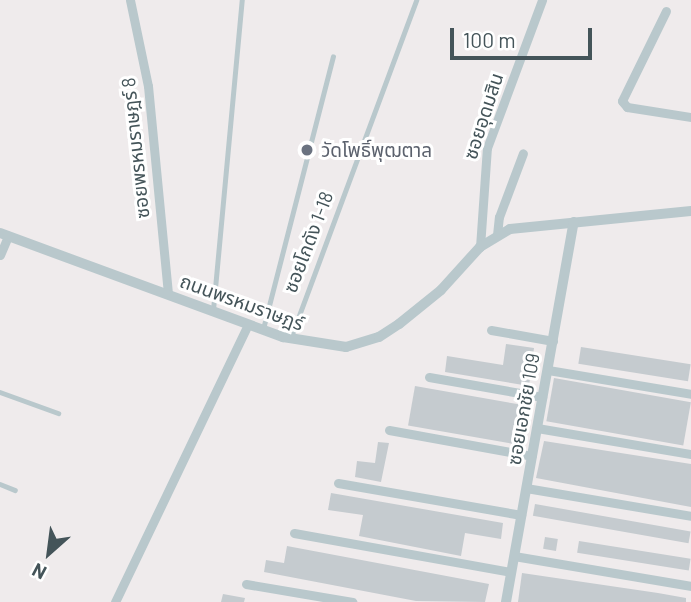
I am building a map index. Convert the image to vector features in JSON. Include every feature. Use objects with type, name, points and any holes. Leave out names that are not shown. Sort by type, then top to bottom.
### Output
[{"type":"street","name":"ซอยพรหมราษฎร์ 8","points":[[130,0],[148,86],[167,294]]},
{"type":"street","name":"ซอยอุดมสิน","points":[[480,247],[487,148],[542,0]]},
{"type":"street","points":[[666,11],[621,101],[627,107],[691,117]]},
{"type":"street","points":[[497,234],[499,217],[523,153]]},
{"type":"street","name":"ถนนพรหมราษฎร์","points":[[4,234],[290,339],[346,347],[379,337],[441,290],[480,247],[497,234],[523,225],[691,211]]},
{"type":"street","name":"ซอยเอกชัย 109","points":[[506,602],[574,222]]},
{"type":"street","points":[[0,255],[4,234]]},
{"type":"street","points":[[115,602],[248,325]]},
{"type":"street","points":[[491,330],[553,341]]},
{"type":"street","points":[[548,370],[691,394]]},
{"type":"street","points":[[429,377],[542,397]]},
{"type":"street","points":[[537,428],[691,454]]},
{"type":"street","points":[[389,430],[531,456]]},
{"type":"street","points":[[338,483],[521,515]]},
{"type":"street","points":[[526,488],[691,516]]},
{"type":"street","points":[[294,533],[510,572]]},
{"type":"street","points":[[514,555],[691,586]]},
{"type":"street","points":[[246,584],[352,602]]},
{"type":"lane","points":[[212,311],[242,0]]},
{"type":"lane","name":"ซอยโกดัง 1-18","points":[[290,339],[298,309],[416,0]]},
{"type":"lane","points":[[263,330],[334,57]]},
{"type":"lane","points":[[0,392],[58,413]]},
{"type":"lane","points":[[0,484],[15,490]]},
{"type":"building","points":[[506,344],[534,348],[529,386],[445,372],[447,356],[503,365]]},
{"type":"building","points":[[581,347],[691,364],[688,381],[578,364]]},
{"type":"building","points":[[554,378],[691,402],[683,445],[546,421]]},
{"type":"building","points":[[415,386],[526,406],[519,445],[408,425]]},
{"type":"building","points":[[544,441],[691,464],[691,507],[536,478]]},
{"type":"building","points":[[378,442],[389,443],[381,482],[355,477],[357,461],[375,463]]},
{"type":"building","points":[[331,493],[503,523],[501,539],[465,533],[461,556],[359,536],[363,515],[328,510]]},
{"type":"building","points":[[535,504],[691,531],[689,543],[533,516]]},
{"type":"building","points":[[545,537],[558,539],[556,551],[543,549]]},
{"type":"building","points":[[579,541],[691,559],[689,571],[577,553]]},
{"type":"building","points":[[287,546],[489,584],[485,602],[416,601],[264,572],[266,560],[284,563]]},
{"type":"building","points":[[522,573],[658,593],[686,598],[686,602],[518,602]]},
{"type":"building","points":[[223,594],[245,598],[244,602],[221,602]]},
{"type":"place","name":"วัดโพธิ์พุฒตาล","points":[[307,150]]}]
